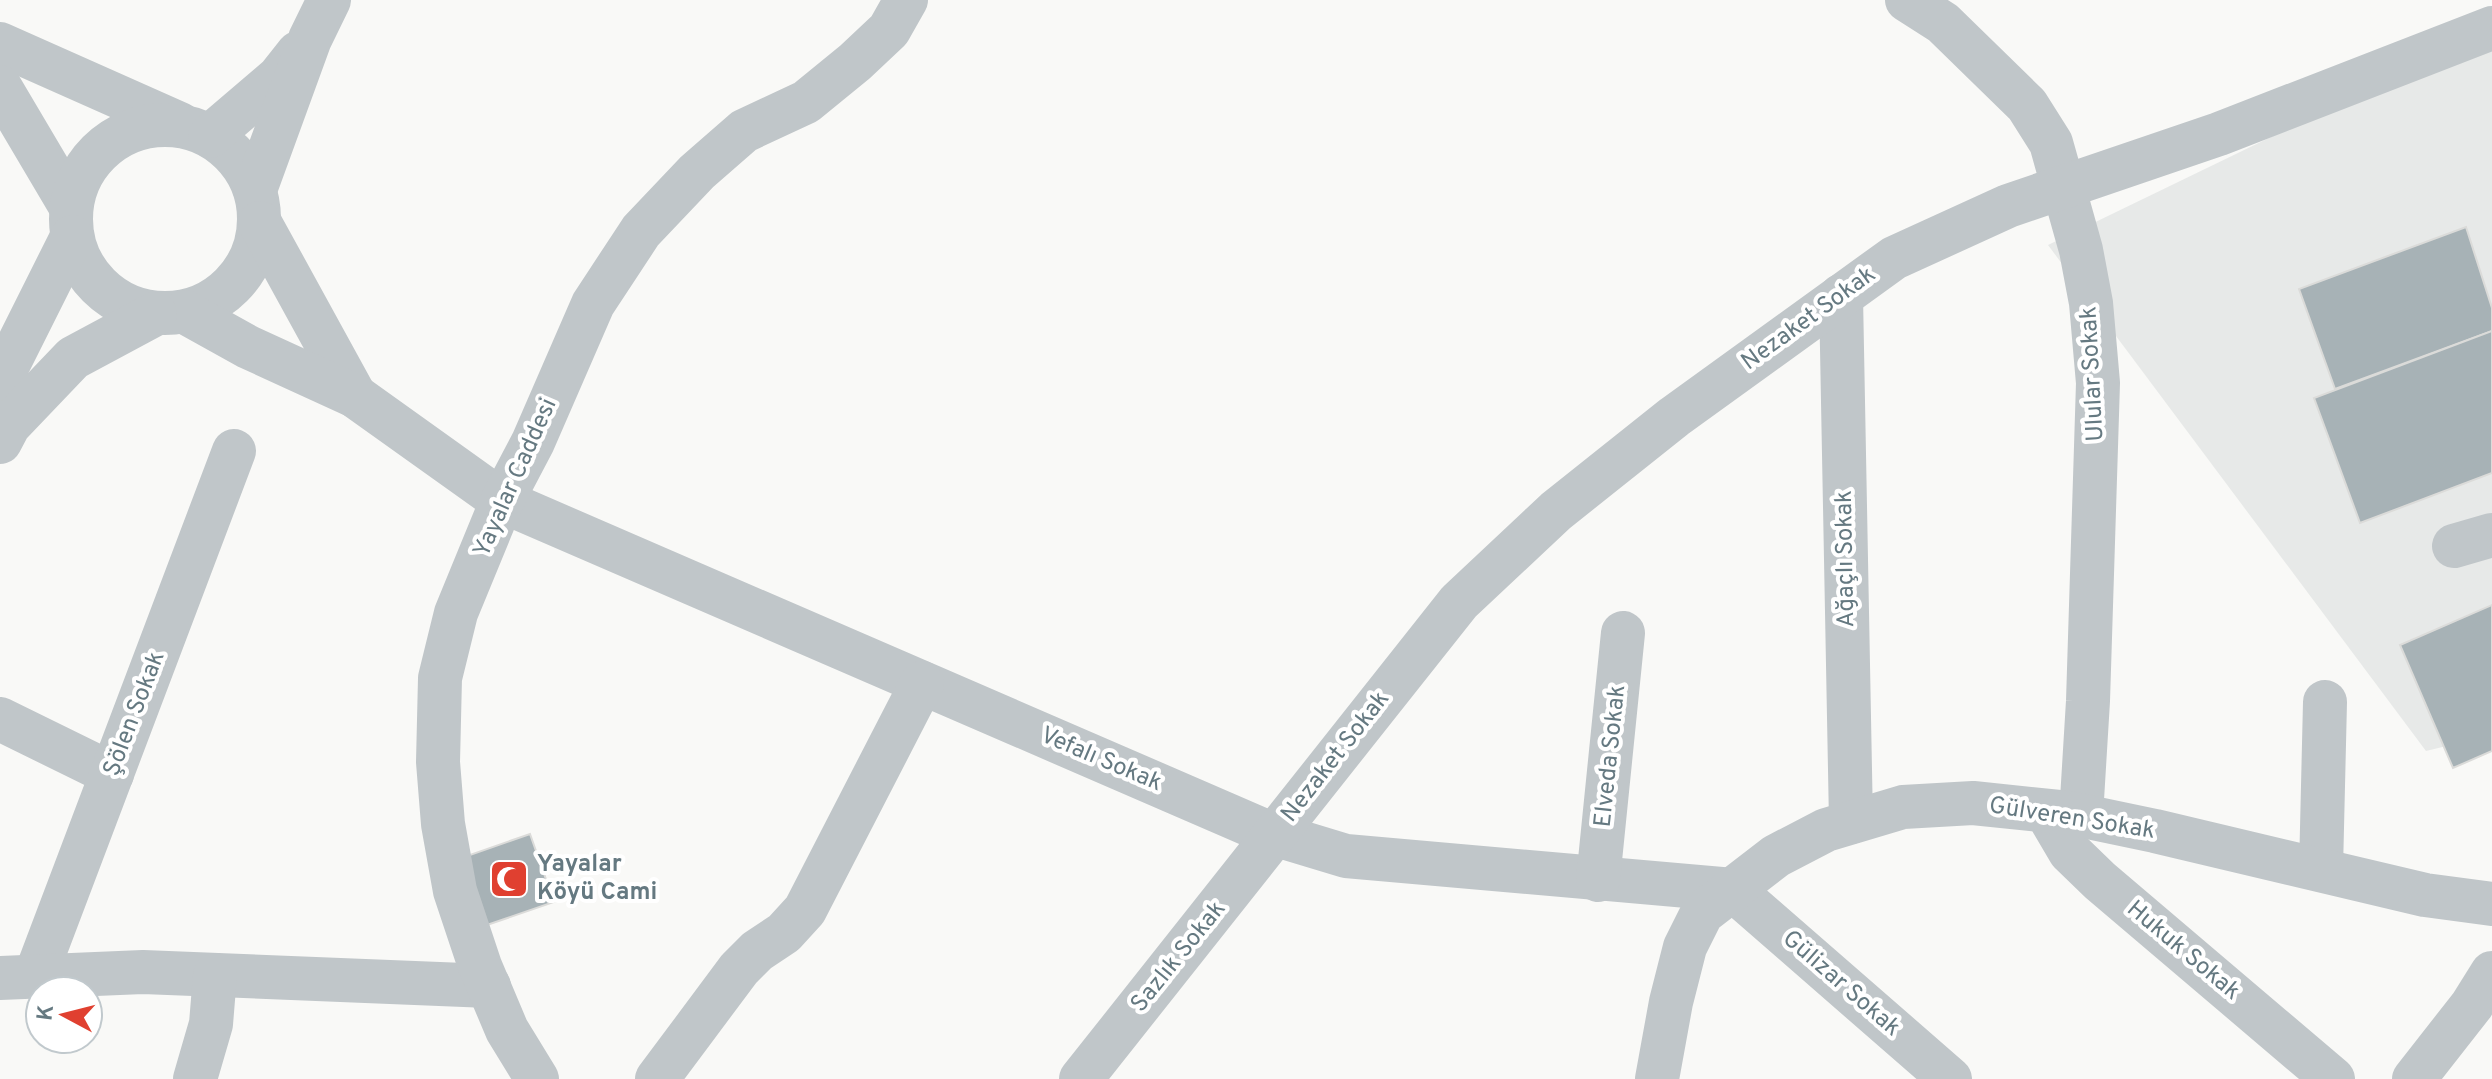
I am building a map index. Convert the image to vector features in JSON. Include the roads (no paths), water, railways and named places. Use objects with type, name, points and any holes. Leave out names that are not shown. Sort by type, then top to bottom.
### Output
[{"type":"street","points":[[0,442],[9,425],[73,358],[170,313],[214,300],[237,280],[253,254],[258,206],[310,39],[329,0]]},
{"type":"street","name":"Yayalar Caddesi","points":[[537,1079],[507,1030],[489,986],[455,891],[443,824],[438,762],[440,678],[456,613],[502,501],[533,442],[593,304],[641,231],[697,172],[744,131],[806,102],[855,62],[889,30],[906,0]]},
{"type":"street","name":"Ulular Sokak","points":[[1907,0],[1943,23],[2027,105],[2051,143],[2081,250],[2091,303],[2098,383],[2088,701],[2063,814]]},
{"type":"street","name":"Nezaket Sokak","points":[[1276,834],[1459,602],[1556,511],[1674,417],[1894,258],[2008,206],[2219,134],[2492,28]]},
{"type":"street","points":[[0,381],[71,222],[80,177],[98,151],[124,133],[155,125],[198,132],[279,77],[310,39]]},
{"type":"street","points":[[0,44],[216,139],[240,161],[258,206],[355,396]]},
{"type":"street","points":[[0,87],[71,222],[82,266],[100,289],[125,306],[170,313],[355,396]]},
{"type":"street","name":"Ağaçlı Sokak","points":[[1841,296],[1851,822]]},
{"type":"street","name":"Vefalı Sokak","points":[[355,396],[502,501],[1276,834],[1346,856],[1733,890]]},
{"type":"street","name":"Şölen Sokak","points":[[234,451],[112,774],[18,978],[143,972],[489,986]]},
{"type":"street","name":"Elveda Sokak","points":[[1598,880],[1623,633]]},
{"type":"street","points":[[657,1079],[739,969],[757,951],[784,933],[805,910],[922,683]]},
{"type":"street","points":[[2321,870],[2325,702]]},
{"type":"street","points":[[0,719],[112,774]]},
{"type":"street","name":"Gülveren Sokak","points":[[1657,1079],[1685,947],[1702,913],[1776,856],[1826,830],[1903,807],[1973,803],[2063,814],[2425,895],[2492,904]]},
{"type":"street","name":"Hukuk Sokak","points":[[2063,814],[2070,852],[2333,1079]]},
{"type":"street","name":"Sazlık Sokak","points":[[1081,1079],[1276,834]]},
{"type":"street","name":"Gülizar Sokak","points":[[1733,890],[1950,1079]]},
{"type":"street","points":[[2414,1079],[2472,1005],[2492,973]]},
{"type":"street","points":[[195,1079],[211,1024],[215,975]]},
{"type":"place","name":"Yayalar Köyü Cami","points":[[509,879]]}]
